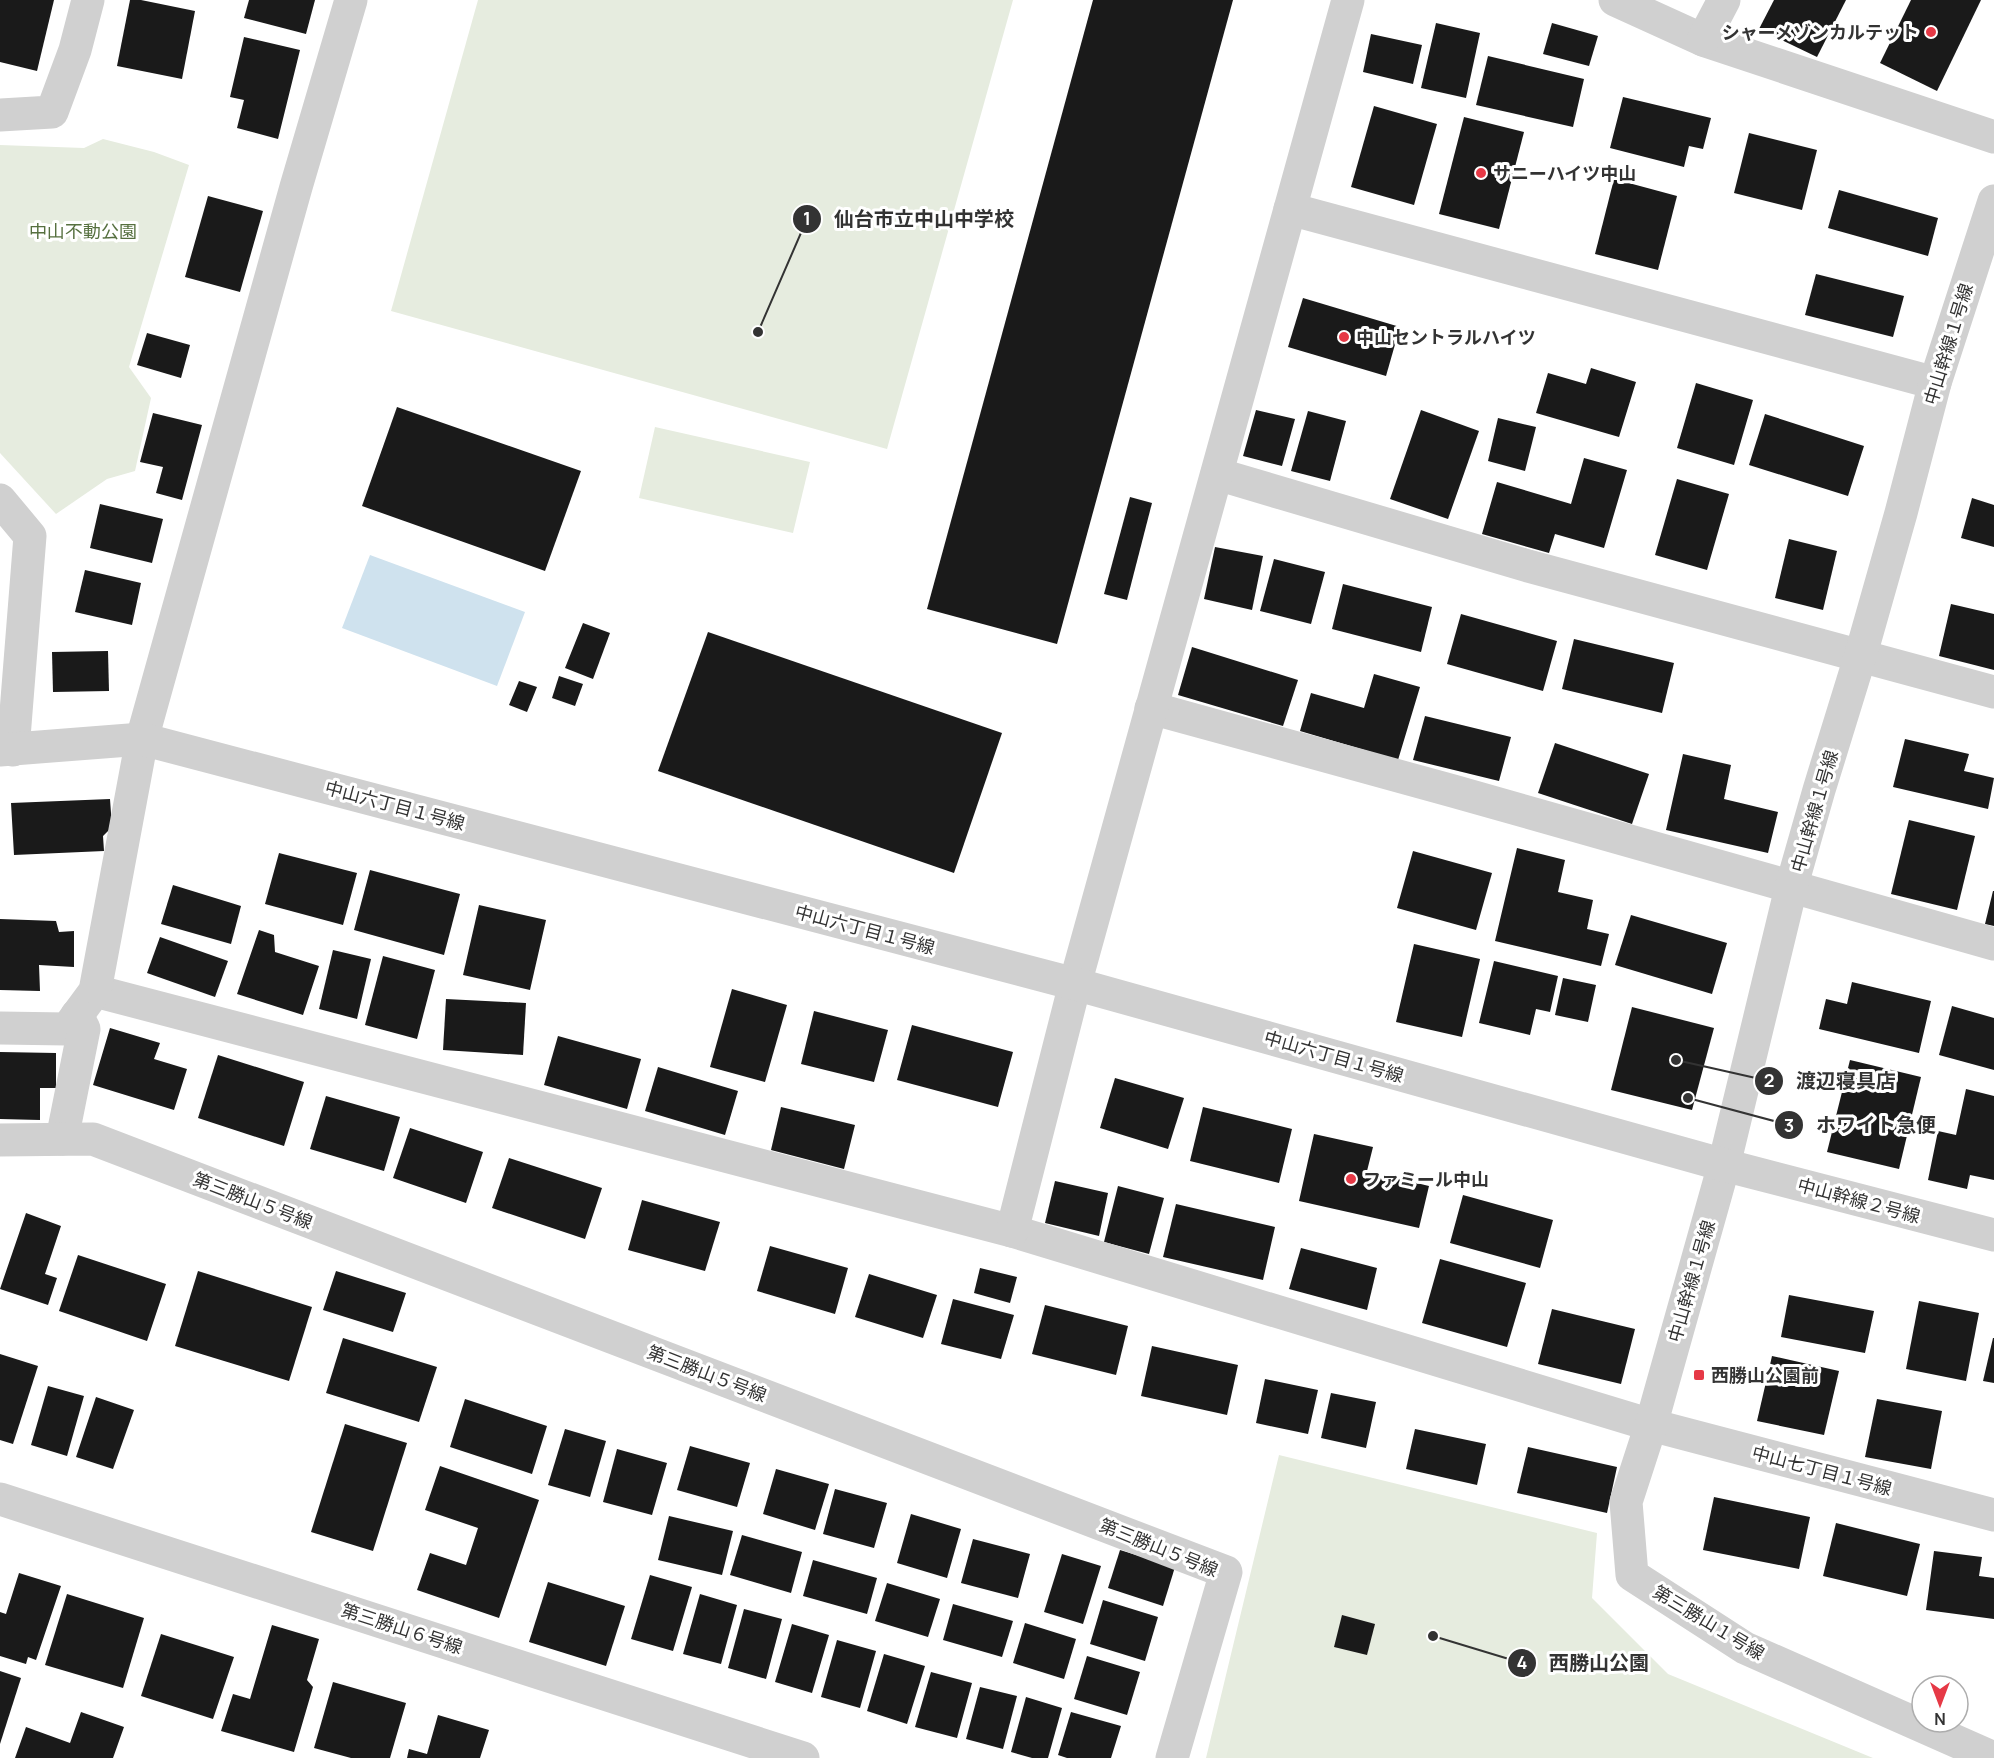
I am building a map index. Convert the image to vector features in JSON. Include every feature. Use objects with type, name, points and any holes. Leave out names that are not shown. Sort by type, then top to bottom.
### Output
[{"type":"street","points":[[0,116],[52,112],[75,50],[88,0]]},
{"type":"street","points":[[62,1139],[84,1029],[86,1003],[142,739],[293,198],[351,0]]},
{"type":"street","points":[[1012,1232],[1075,984],[1348,0]]},
{"type":"street","points":[[1615,0],[1703,40],[1994,137]]},
{"type":"street","points":[[1703,40],[1724,0]]},
{"type":"street","name":"中山幹線１号線","points":[[1651,1425],[1724,1164],[1791,888],[1818,790],[1861,654],[1935,382],[1994,201]]},
{"type":"street","points":[[1290,209],[1935,382]]},
{"type":"street","points":[[1216,474],[1528,566],[1861,654],[1994,692]]},
{"type":"street","points":[[0,500],[30,536],[6,750]]},
{"type":"street","points":[[1151,708],[1994,944]]},
{"type":"street","name":"中山六丁目１号線","points":[[6,750],[142,739],[1075,984],[1724,1164]]},
{"type":"street","points":[[0,1028],[66,1029],[86,1003]]},
{"type":"street","name":"中山七丁目１号線","points":[[86,1003],[1012,1232],[1651,1425],[1994,1515]]},
{"type":"street","name":"第三勝山５号線","points":[[0,1140],[93,1139],[1226,1572],[1172,1758]]},
{"type":"street","name":"中山幹線２号線","points":[[1724,1164],[1994,1235]]},
{"type":"street","name":"第三勝山１号線","points":[[1651,1425],[1626,1502],[1632,1575],[1745,1648],[1994,1758]]},
{"type":"street","name":"第三勝山６号線","points":[[0,1499],[803,1758]]},
{"type":"green space","points":[[478,0],[1013,0],[887,449],[391,311]]},
{"type":"green space","name":"中山不動公園","points":[[103,139],[154,152],[189,165],[129,367],[151,398],[135,471],[107,479],[56,514],[0,453],[0,145],[84,148]]},
{"type":"green space","points":[[655,427],[810,462],[793,533],[639,498]]},
{"type":"green space","points":[[1279,1455],[1597,1533],[1592,1598],[1668,1674],[1873,1758],[1206,1758]]},
{"type":"water","points":[[370,555],[525,612],[497,686],[342,628]]},
{"type":"building","points":[[0,0],[54,0],[37,71],[0,62]]},
{"type":"building","points":[[130,0],[141,0],[195,11],[182,79],[117,66]]},
{"type":"building","points":[[249,0],[315,0],[306,34],[244,18]]},
{"type":"building","points":[[1093,0],[1233,0],[1057,644],[927,609]]},
{"type":"building","points":[[1774,0],[1846,0],[1817,57],[1759,29]]},
{"type":"building","name":"シャーメゾンカルテット","points":[[1911,0],[1981,0],[1937,91],[1880,63]]},
{"type":"building","points":[[1436,23],[1480,33],[1466,98],[1421,88]]},
{"type":"building","points":[[1552,23],[1598,36],[1589,66],[1543,54]]},
{"type":"building","points":[[1371,34],[1422,45],[1413,84],[1363,72]]},
{"type":"building","points":[[244,37],[300,50],[278,139],[237,128],[244,100],[230,97]]},
{"type":"building","points":[[1488,56],[1584,79],[1573,127],[1476,105]]},
{"type":"building","points":[[1623,97],[1711,118],[1703,149],[1689,146],[1684,167],[1610,148]]},
{"type":"building","points":[[1374,106],[1437,124],[1414,205],[1351,187]]},
{"type":"building","name":"サニーハイツ中山","points":[[1464,117],[1524,132],[1499,229],[1439,214]]},
{"type":"building","points":[[1749,133],[1817,150],[1802,210],[1734,193]]},
{"type":"building","points":[[1614,179],[1677,196],[1658,270],[1595,254]]},
{"type":"building","points":[[1839,190],[1938,218],[1928,256],[1828,228]]},
{"type":"building","points":[[208,196],[263,211],[240,292],[185,277]]},
{"type":"building","points":[[1816,274],[1904,296],[1893,337],[1805,315]]},
{"type":"building","name":"中山セントラルハイツ","points":[[1303,298],[1400,327],[1386,376],[1288,347]]},
{"type":"building","points":[[147,333],[190,345],[181,378],[137,365]]},
{"type":"building","points":[[1591,368],[1636,382],[1619,437],[1536,413],[1548,373],[1586,384]]},
{"type":"building","points":[[1696,383],[1753,400],[1734,465],[1677,448]]},
{"type":"building","points":[[397,407],[581,471],[545,571],[362,506]]},
{"type":"building","points":[[1256,410],[1295,419],[1282,466],[1243,456]]},
{"type":"building","points":[[1421,410],[1479,431],[1448,519],[1390,499]]},
{"type":"building","points":[[1308,411],[1346,421],[1330,481],[1291,471]]},
{"type":"building","points":[[153,413],[202,425],[182,500],[156,493],[163,467],[140,462]]},
{"type":"building","points":[[1765,414],[1864,446],[1848,496],[1749,465]]},
{"type":"building","points":[[1498,418],[1536,427],[1525,471],[1488,461]]},
{"type":"building","points":[[1584,458],[1627,470],[1604,548],[1555,534],[1549,553],[1482,534],[1497,482],[1571,504]]},
{"type":"building","points":[[1677,479],[1729,494],[1707,570],[1655,555]]},
{"type":"building","points":[[1130,497],[1152,503],[1127,600],[1104,594]]},
{"type":"building","points":[[1972,498],[1994,505],[1994,547],[1961,538]]},
{"type":"building","points":[[100,504],[163,519],[152,563],[90,548]]},
{"type":"building","points":[[1789,539],[1837,551],[1823,610],[1775,598]]},
{"type":"building","points":[[1215,547],[1263,556],[1252,610],[1204,599]]},
{"type":"building","points":[[1274,559],[1325,572],[1311,624],[1260,611]]},
{"type":"building","points":[[85,570],[141,583],[132,625],[75,612]]},
{"type":"building","points":[[1343,584],[1432,607],[1421,652],[1332,629]]},
{"type":"building","points":[[1951,604],[1994,614],[1994,670],[1939,656]]},
{"type":"building","points":[[1461,614],[1557,641],[1543,691],[1447,664]]},
{"type":"building","points":[[583,623],[610,633],[593,679],[565,668]]},
{"type":"building","points":[[708,632],[1002,733],[954,873],[658,771]]},
{"type":"building","points":[[1574,639],[1674,663],[1662,713],[1562,689]]},
{"type":"building","points":[[1192,647],[1298,680],[1283,726],[1178,695]]},
{"type":"building","points":[[108,651],[109,691],[53,692],[52,652]]},
{"type":"building","points":[[1374,674],[1420,687],[1398,760],[1300,731],[1311,693],[1364,708]]},
{"type":"building","points":[[559,676],[583,684],[575,706],[552,698]]},
{"type":"building","points":[[519,681],[537,687],[527,712],[509,705]]},
{"type":"building","points":[[1425,716],[1511,737],[1499,781],[1413,760]]},
{"type":"building","points":[[1905,739],[1969,754],[1964,771],[1994,778],[1988,809],[1893,787]]},
{"type":"building","points":[[1555,743],[1649,774],[1632,824],[1538,793]]},
{"type":"building","points":[[1683,754],[1731,765],[1724,799],[1778,812],[1768,853],[1666,830]]},
{"type":"building","points":[[110,799],[112,827],[103,836],[104,851],[14,855],[11,803]]},
{"type":"building","points":[[1909,820],[1975,836],[1957,910],[1891,894]]},
{"type":"building","points":[[1517,848],[1565,860],[1558,892],[1593,900],[1587,929],[1609,934],[1601,966],[1495,941]]},
{"type":"building","points":[[1413,851],[1492,873],[1476,930],[1397,908]]},
{"type":"building","points":[[279,853],[357,873],[343,925],[265,904]]},
{"type":"building","points":[[370,870],[460,894],[444,955],[354,930]]},
{"type":"building","points":[[173,885],[241,906],[231,944],[161,924]]},
{"type":"building","points":[[1994,891],[1994,926],[1985,924]]},
{"type":"building","points":[[479,905],[546,920],[530,990],[463,975]]},
{"type":"building","points":[[1631,915],[1727,943],[1712,994],[1615,965]]},
{"type":"building","points":[[0,919],[56,921],[59,932],[74,931],[74,967],[39,965],[40,991],[0,990]]},
{"type":"building","points":[[259,930],[274,935],[275,952],[319,966],[303,1015],[237,994]]},
{"type":"building","points":[[160,937],[228,961],[215,997],[147,973]]},
{"type":"building","points":[[1414,944],[1480,959],[1462,1037],[1396,1022]]},
{"type":"building","points":[[333,950],[371,959],[357,1019],[319,1009]]},
{"type":"building","points":[[383,956],[435,970],[417,1039],[365,1025]]},
{"type":"building","points":[[1494,961],[1558,976],[1550,1012],[1536,1009],[1530,1035],[1479,1023]]},
{"type":"building","points":[[1563,978],[1596,985],[1588,1022],[1555,1015]]},
{"type":"building","points":[[1852,982],[1931,1001],[1919,1053],[1819,1029],[1826,999],[1847,1004]]},
{"type":"building","points":[[732,989],[787,1005],[765,1082],[710,1067]]},
{"type":"building","points":[[446,999],[526,1003],[523,1055],[443,1050]]},
{"type":"building","points":[[1952,1006],[1994,1018],[1994,1070],[1939,1055]]},
{"type":"building","points":[[1632,1007],[1714,1028],[1692,1110],[1611,1090]]},
{"type":"building","points":[[814,1011],[888,1030],[874,1082],[801,1064]]},
{"type":"building","points":[[912,1025],[1013,1052],[998,1107],[897,1080]]},
{"type":"building","points":[[110,1028],[160,1043],[154,1059],[187,1069],[174,1110],[93,1085]]},
{"type":"building","points":[[558,1036],[641,1059],[627,1109],[544,1085]]},
{"type":"building","points":[[0,1052],[56,1053],[56,1088],[40,1088],[40,1120],[0,1119]]},
{"type":"building","points":[[218,1055],[304,1082],[284,1146],[198,1118]]},
{"type":"building","points":[[1850,1060],[1921,1077],[1899,1169],[1827,1152]]},
{"type":"building","points":[[658,1067],[738,1091],[725,1135],[645,1111]]},
{"type":"building","points":[[1115,1078],[1184,1098],[1168,1149],[1100,1128]]},
{"type":"building","points":[[1966,1089],[1994,1096],[1994,1180],[1970,1175],[1967,1189],[1928,1180],[1938,1131],[1956,1135]]},
{"type":"building","points":[[326,1096],[400,1117],[384,1171],[310,1149]]},
{"type":"building","points":[[781,1107],[855,1125],[844,1169],[771,1150]]},
{"type":"building","points":[[1203,1107],[1292,1129],[1279,1183],[1190,1161]]},
{"type":"building","points":[[410,1128],[483,1152],[466,1203],[393,1178]]},
{"type":"building","name":"ファミール中山","points":[[1314,1134],[1373,1147],[1367,1171],[1429,1186],[1419,1228],[1299,1201]]},
{"type":"building","points":[[509,1158],[602,1188],[585,1239],[492,1208]]},
{"type":"building","points":[[1055,1181],[1108,1193],[1099,1236],[1045,1223]]},
{"type":"building","points":[[1118,1186],[1164,1198],[1149,1254],[1104,1242]]},
{"type":"building","points":[[1463,1195],[1553,1220],[1540,1268],[1450,1243]]},
{"type":"building","points":[[642,1200],[720,1222],[705,1271],[628,1250]]},
{"type":"building","points":[[1176,1204],[1275,1227],[1263,1280],[1163,1257]]},
{"type":"building","points":[[26,1213],[61,1226],[45,1274],[57,1278],[48,1305],[0,1289]]},
{"type":"building","points":[[770,1246],[848,1268],[835,1314],[757,1291]]},
{"type":"building","points":[[1301,1248],[1377,1268],[1367,1310],[1289,1289]]},
{"type":"building","points":[[78,1255],[166,1284],[147,1341],[59,1311]]},
{"type":"building","points":[[1440,1259],[1526,1283],[1507,1347],[1422,1323]]},
{"type":"building","points":[[980,1268],[1017,1277],[1010,1303],[974,1293]]},
{"type":"building","points":[[198,1271],[312,1307],[289,1381],[175,1346]]},
{"type":"building","points":[[336,1271],[406,1293],[393,1332],[323,1310]]},
{"type":"building","points":[[869,1274],[937,1295],[923,1338],[855,1317]]},
{"type":"building","points":[[1789,1295],[1874,1311],[1865,1353],[1781,1337]]},
{"type":"building","points":[[953,1299],[1014,1315],[1001,1359],[941,1344]]},
{"type":"building","points":[[1919,1301],[1979,1313],[1966,1381],[1906,1369]]},
{"type":"building","points":[[1045,1305],[1128,1326],[1116,1375],[1032,1354]]},
{"type":"building","points":[[1552,1309],[1635,1329],[1621,1384],[1538,1364]]},
{"type":"building","points":[[343,1338],[437,1367],[419,1422],[326,1393]]},
{"type":"building","points":[[1994,1338],[1994,1383],[1983,1381]]},
{"type":"building","points":[[1152,1346],[1238,1365],[1227,1415],[1141,1396]]},
{"type":"building","points":[[0,1354],[38,1366],[13,1444],[0,1440]]},
{"type":"building","points":[[1772,1356],[1839,1371],[1824,1435],[1757,1421]]},
{"type":"building","points":[[1265,1379],[1318,1390],[1308,1434],[1256,1423]]},
{"type":"building","points":[[48,1386],[84,1396],[67,1456],[31,1445]]},
{"type":"building","points":[[1331,1393],[1376,1402],[1366,1448],[1321,1438]]},
{"type":"building","points":[[96,1397],[134,1410],[113,1469],[76,1457]]},
{"type":"building","points":[[465,1399],[547,1426],[532,1474],[450,1447]]},
{"type":"building","points":[[1877,1399],[1942,1411],[1931,1469],[1865,1457]]},
{"type":"building","points":[[345,1424],[407,1443],[373,1551],[311,1532]]},
{"type":"building","points":[[565,1429],[606,1441],[590,1497],[548,1485]]},
{"type":"building","points":[[1415,1429],[1486,1444],[1477,1485],[1406,1469]]},
{"type":"building","points":[[690,1446],[750,1463],[737,1507],[677,1490]]},
{"type":"building","points":[[1528,1447],[1617,1467],[1607,1513],[1517,1493]]},
{"type":"building","points":[[617,1449],[667,1463],[652,1515],[603,1502]]},
{"type":"building","points":[[440,1466],[539,1500],[499,1618],[417,1590],[430,1553],[466,1565],[478,1528],[425,1510]]},
{"type":"building","points":[[776,1469],[829,1484],[815,1530],[763,1514]]},
{"type":"building","points":[[835,1489],[887,1503],[874,1548],[823,1534]]},
{"type":"building","points":[[1714,1497],[1810,1517],[1799,1569],[1703,1550]]},
{"type":"building","points":[[911,1514],[961,1529],[947,1578],[897,1563]]},
{"type":"building","points":[[669,1516],[733,1531],[722,1575],[658,1560]]},
{"type":"building","points":[[1836,1523],[1920,1544],[1907,1596],[1823,1576]]},
{"type":"building","points":[[742,1535],[802,1552],[791,1593],[730,1575]]},
{"type":"building","points":[[973,1539],[1030,1554],[1018,1598],[961,1583]]},
{"type":"building","points":[[1120,1550],[1175,1567],[1163,1606],[1108,1588]]},
{"type":"building","points":[[1934,1551],[1982,1557],[1979,1576],[1994,1578],[1994,1619],[1926,1610]]},
{"type":"building","points":[[1062,1554],[1101,1566],[1083,1624],[1044,1612]]},
{"type":"building","points":[[813,1560],[877,1578],[867,1614],[803,1596]]},
{"type":"building","points":[[19,1573],[61,1586],[36,1660],[28,1657],[26,1664],[0,1656],[0,1612],[6,1614]]},
{"type":"building","points":[[650,1575],[692,1587],[673,1651],[631,1639]]},
{"type":"building","points":[[548,1582],[625,1606],[606,1666],[529,1642]]},
{"type":"building","points":[[887,1583],[940,1599],[928,1637],[875,1621]]},
{"type":"building","points":[[67,1594],[144,1618],[123,1688],[45,1665]]},
{"type":"building","points":[[700,1594],[737,1605],[721,1664],[683,1654]]},
{"type":"building","points":[[1103,1600],[1158,1617],[1145,1661],[1090,1644]]},
{"type":"building","points":[[953,1604],[1013,1621],[1002,1657],[943,1640]]},
{"type":"building","points":[[744,1609],[782,1619],[766,1679],[728,1668]]},
{"type":"building","points":[[1342,1615],[1375,1624],[1367,1655],[1334,1647]]},
{"type":"building","points":[[1025,1623],[1076,1639],[1064,1679],[1013,1663]]},
{"type":"building","points":[[792,1624],[829,1635],[812,1693],[775,1682]]},
{"type":"building","points":[[272,1625],[319,1639],[307,1680],[313,1687],[294,1752],[221,1731],[233,1694],[250,1699]]},
{"type":"building","points":[[161,1634],[234,1657],[213,1719],[141,1696]]},
{"type":"building","points":[[837,1640],[876,1651],[860,1708],[821,1697]]},
{"type":"building","points":[[884,1654],[925,1666],[907,1724],[867,1711]]},
{"type":"building","points":[[1087,1656],[1140,1672],[1127,1715],[1074,1699]]},
{"type":"building","points":[[0,1671],[21,1678],[0,1744]]},
{"type":"building","points":[[931,1672],[972,1683],[957,1738],[915,1727]]},
{"type":"building","points":[[333,1682],[406,1703],[390,1758],[351,1758],[314,1748]]},
{"type":"building","points":[[980,1687],[1017,1696],[1003,1749],[966,1739]]},
{"type":"building","points":[[1026,1697],[1062,1708],[1048,1758],[1032,1758],[1011,1752]]},
{"type":"building","points":[[81,1712],[124,1727],[113,1758],[15,1758],[26,1727],[70,1743]]},
{"type":"building","points":[[1071,1712],[1121,1726],[1111,1758],[1067,1758],[1058,1755]]},
{"type":"building","points":[[438,1715],[489,1730],[480,1758],[407,1758],[409,1749],[427,1754]]},
{"type":"place","name":"シャーメゾンカルテット","points":[[1931,32]]},
{"type":"place","name":"サニーハイツ中山","points":[[1481,173]]},
{"type":"place","name":"仙台市立中山中学校","points":[[758,332]]},
{"type":"place","name":"中山セントラルハイツ","points":[[1344,337]]},
{"type":"place","name":"渡辺寝具店","points":[[1676,1060]]},
{"type":"place","name":"ホワイト急便","points":[[1688,1098]]},
{"type":"place","name":"ファミール中山","points":[[1351,1179]]},
{"type":"place","name":"西勝山公園前","points":[[1699,1375]]},
{"type":"place","name":"西勝山公園","points":[[1433,1636]]}]
